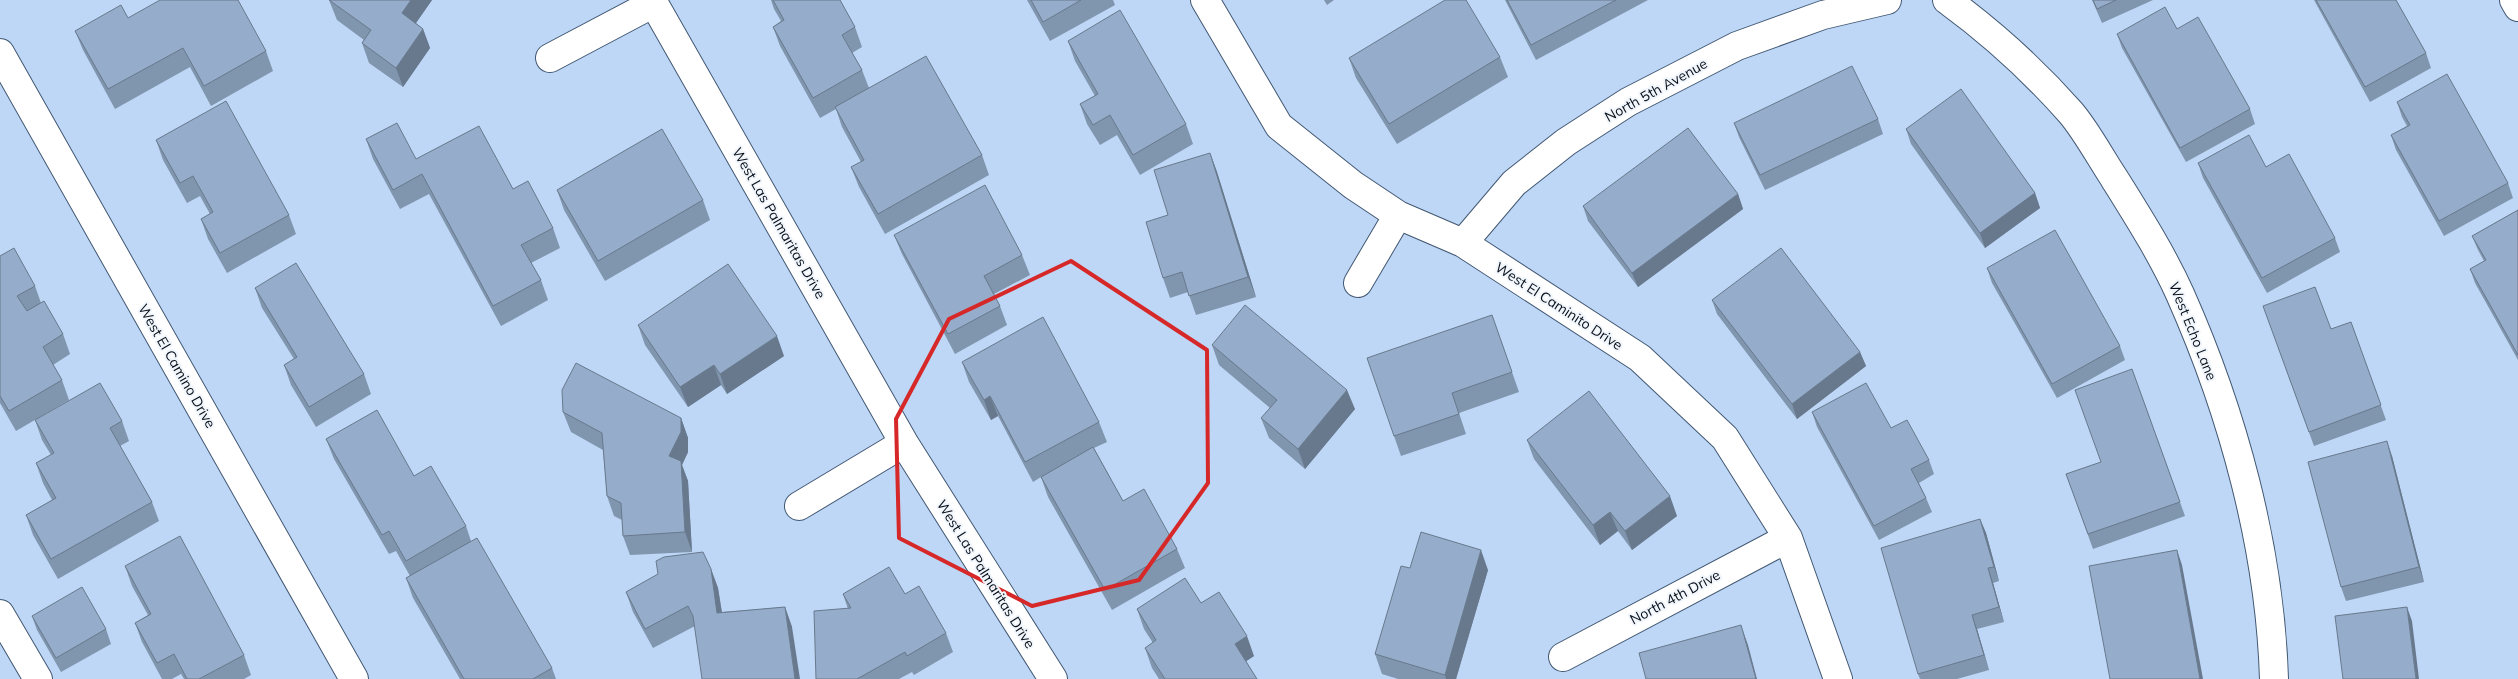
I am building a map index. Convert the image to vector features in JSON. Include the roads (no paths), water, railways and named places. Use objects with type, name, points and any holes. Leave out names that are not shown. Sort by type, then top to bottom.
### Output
[{"type":"street","name":"West El Caminito Drive","points":[[1205,0],[1279,126],[1353,185],[1398,215],[1463,244],[1640,358],[1725,438],[1788,538],[1838,679]]},
{"type":"street","name":"North 5th Avenue","points":[[1463,244],[1514,183],[1566,142],[1628,102],[1737,46],[1822,15],[1887,0]]},
{"type":"street","name":"West Echo Lane","points":[[1947,0],[1990,32],[2072,114],[2132,207],[2180,293],[2227,415],[2252,504],[2267,589],[2274,679]]},
{"type":"street","points":[[2514,0],[2518,7]]},
{"type":"street","name":"West Las Palmaritas Drive","points":[[550,58],[653,1],[904,443],[1053,679]]},
{"type":"street","name":"West El Camino Drive","points":[[0,53],[354,679]]},
{"type":"street","points":[[1358,284],[1398,215]]},
{"type":"street","points":[[799,506],[904,443]]},
{"type":"street","name":"North 4th Drive","points":[[1563,657],[1788,538]]},
{"type":"street","points":[[0,614],[38,679]]}]
